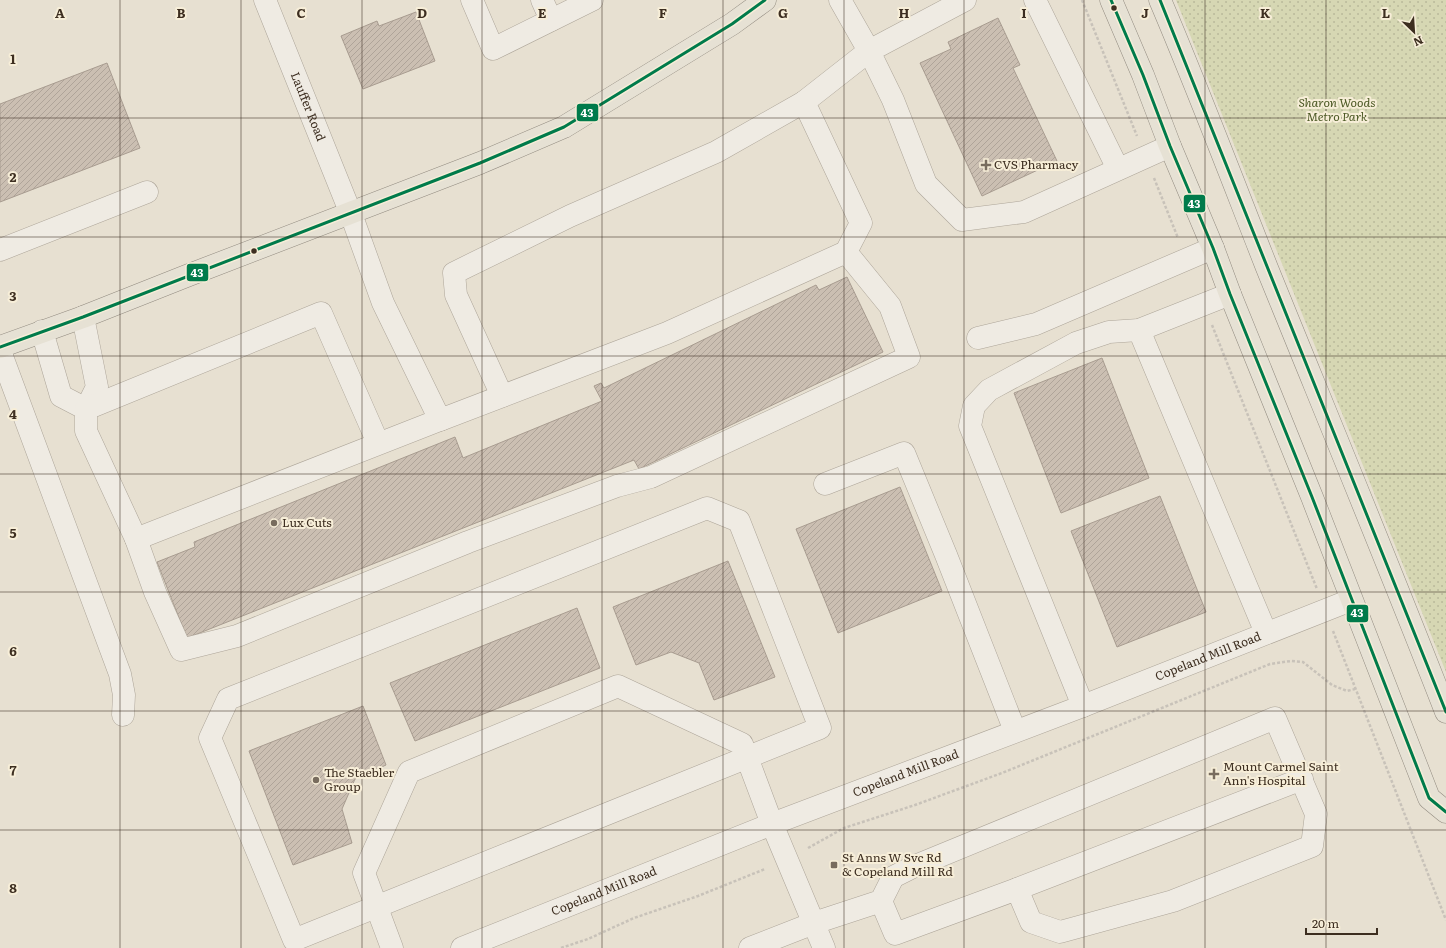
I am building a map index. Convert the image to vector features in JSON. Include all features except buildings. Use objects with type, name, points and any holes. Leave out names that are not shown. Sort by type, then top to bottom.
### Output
[{"type":"main road","points":[[0,347],[42,331],[83,318],[189,275],[351,214],[480,163],[564,127],[732,24],[766,0]]},
{"type":"main road","points":[[1111,0],[1143,74],[1170,146],[1213,248],[1312,497],[1428,798],[1446,812]]},
{"type":"main road","points":[[1160,0],[1392,574],[1446,712]]},
{"type":"street","name":"Lauffer Road","points":[[265,0],[289,63],[351,214],[383,303],[440,420],[442,419]]},
{"type":"street","points":[[472,0],[493,49],[592,0]]},
{"type":"street","points":[[542,0],[551,20]]},
{"type":"street","points":[[840,0],[869,51],[893,100],[926,184],[962,220],[1024,212],[1170,146]]},
{"type":"street","points":[[502,396],[456,295],[454,274],[570,216],[716,152],[804,102],[869,51],[965,0]]},
{"type":"street","points":[[1035,0],[1118,169]]},
{"type":"street","points":[[136,539],[442,419],[667,333],[846,252],[861,223],[804,102]]},
{"type":"street","points":[[0,250],[147,192]]},
{"type":"street","points":[[978,338],[1036,324],[1213,248]]},
{"type":"street","points":[[83,318],[97,387],[86,409],[86,431],[136,539],[155,592],[181,650],[236,636],[483,536],[617,486],[651,477],[909,357],[890,306],[846,252]]},
{"type":"street","points":[[1083,706],[970,426],[974,406],[988,390],[1076,343],[1109,332],[1139,330],[1230,294]]},
{"type":"street","points":[[42,331],[61,396],[86,409],[321,313],[378,444]]},
{"type":"street","points":[[1139,330],[1266,633]]},
{"type":"street","points":[[0,351],[120,674],[124,695],[123,715]]},
{"type":"street","points":[[825,484],[904,453],[1015,731]]},
{"type":"street","points":[[707,508],[739,521],[820,728],[377,906],[294,940],[210,738],[228,699],[707,508]]},
{"type":"street","name":"Copeland Mill Road","points":[[462,948],[772,824],[1083,706],[1351,600]]},
{"type":"street","points":[[392,948],[364,873],[409,772],[618,686],[742,744],[772,824],[824,948]]},
{"type":"street","points":[[750,948],[814,923],[881,901],[893,877],[913,867],[1275,718],[1316,814],[1312,846],[1173,901],[1060,932],[1031,922],[1017,889]]},
{"type":"street","points":[[881,901],[895,934],[1017,889],[1302,779]]},
{"type":"path","points":[[1082,0],[1186,259]]},
{"type":"path","points":[[1204,304],[1446,920]]},
{"type":"path","points":[[561,948],[588,939],[634,918],[698,896],[787,860],[844,828],[915,805],[1002,773],[1270,664],[1291,661],[1303,662],[1332,685],[1347,691],[1355,689]]},
{"type":"green space","name":"Sharon Woods Metro Park","points":[[1176,0],[1446,0],[1446,672]]},
{"type":"transit line","name":"43","points":[[0,347],[83,317],[480,163],[564,127],[732,24],[765,0]]},
{"type":"transit line","name":"43","points":[[1111,0],[1213,248],[1429,798],[1446,812]]},
{"type":"transit line","name":"43","points":[[1160,0],[1446,712]]},
{"type":"place","name":"CVS Pharmacy","points":[[986,165]]},
{"type":"place","name":"Lux Cuts","points":[[274,523]]},
{"type":"place","name":"Mount Carmel Saint Ann's Hospital","points":[[1214,774]]},
{"type":"place","name":"The Staebler Group","points":[[316,780]]},
{"type":"place","name":"St Anns W Svc Rd & Copeland Mill Rd","points":[[834,865]]}]
